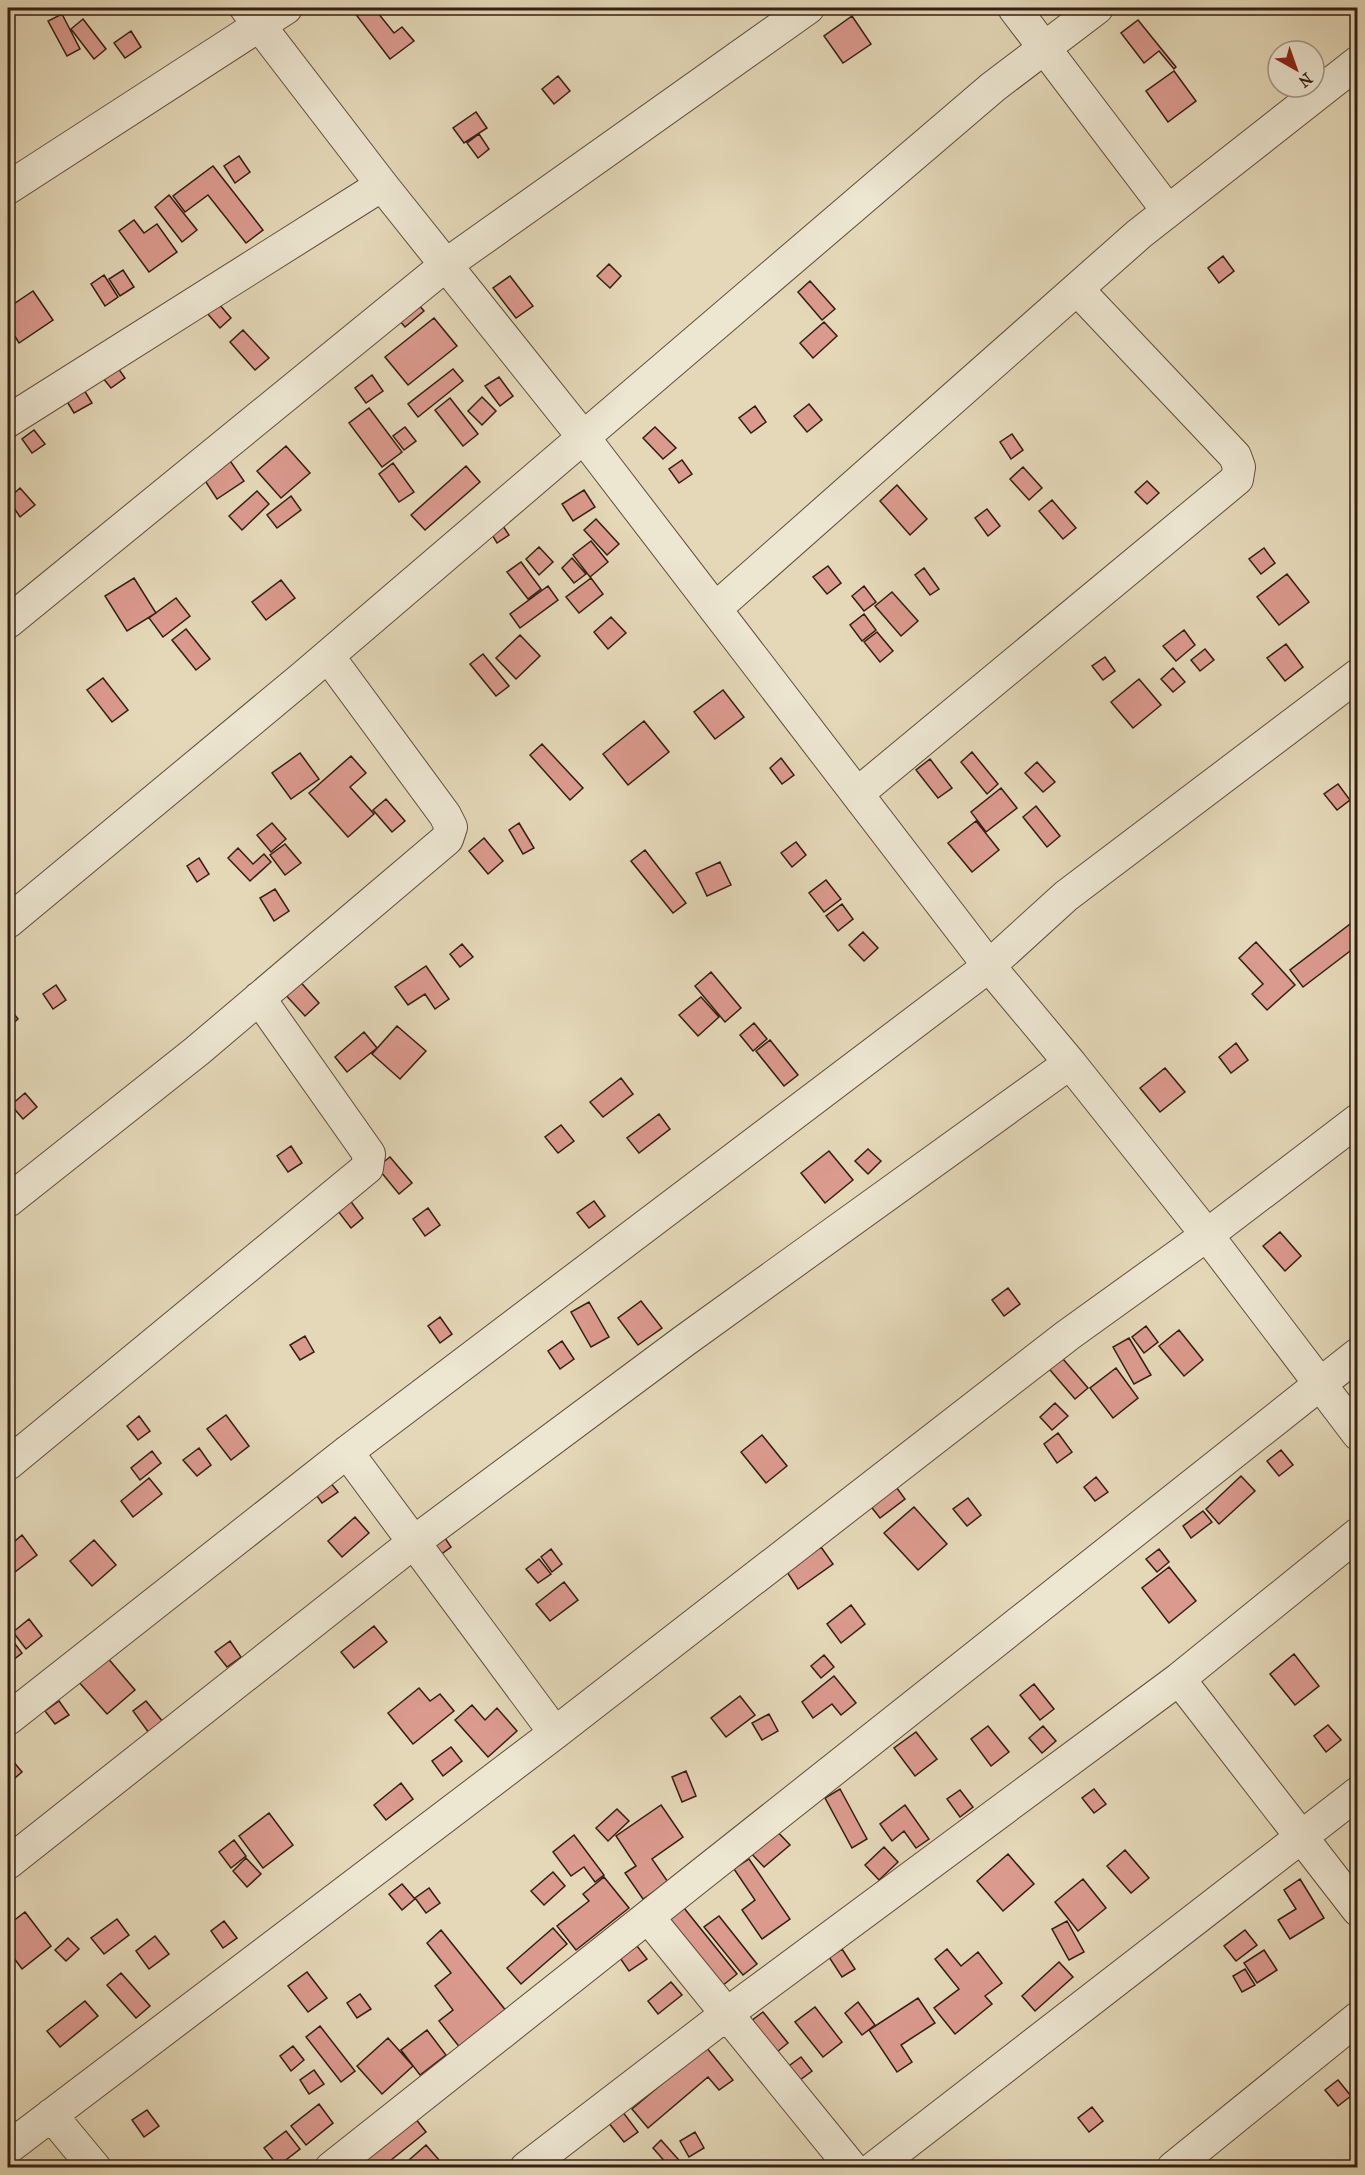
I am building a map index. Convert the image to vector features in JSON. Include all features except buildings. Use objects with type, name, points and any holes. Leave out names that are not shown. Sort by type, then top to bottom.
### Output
[{"type":"street","points":[[8,188],[252,17],[286,8]]},
{"type":"street","points":[[8,622],[447,264],[808,8]]},
{"type":"street","points":[[1014,8],[1168,211]]},
{"type":"street","points":[[8,922],[328,656],[993,87],[1097,8]]},
{"type":"street","points":[[252,17],[382,185],[584,438],[988,966],[1070,1063],[1207,1235],[1358,1434]]},
{"type":"street","points":[[715,609],[1168,211],[1358,62]]},
{"type":"street","points":[[8,421],[382,185]]},
{"type":"street","points":[[857,794],[1237,479],[1239,467],[1234,456],[1077,289]]},
{"type":"street","points":[[8,1201],[259,998],[447,839],[451,826],[445,815],[328,656]]},
{"type":"street","points":[[8,1719],[347,1452],[988,966],[1066,896],[1358,675]]},
{"type":"street","points":[[8,1464],[367,1168],[369,1154],[259,998]]},
{"type":"street","points":[[8,1863],[414,1542],[693,1334],[1070,1063]]},
{"type":"street","points":[[8,2148],[555,1733],[1068,1335],[1207,1235],[1358,1120]]},
{"type":"street","points":[[331,2168],[1358,1354]]},
{"type":"street","points":[[347,1452],[555,1733]]},
{"type":"street","points":[[526,2168],[728,2013],[1179,1679],[1358,1534]]},
{"type":"street","points":[[1179,1679],[1358,1910]]},
{"type":"street","points":[[874,2168],[1358,1794]]},
{"type":"street","points":[[648,1917],[852,2168]]},
{"type":"street","points":[[1173,2168],[1358,2018]]},
{"type":"street","points":[[51,2115],[95,2168]]}]
